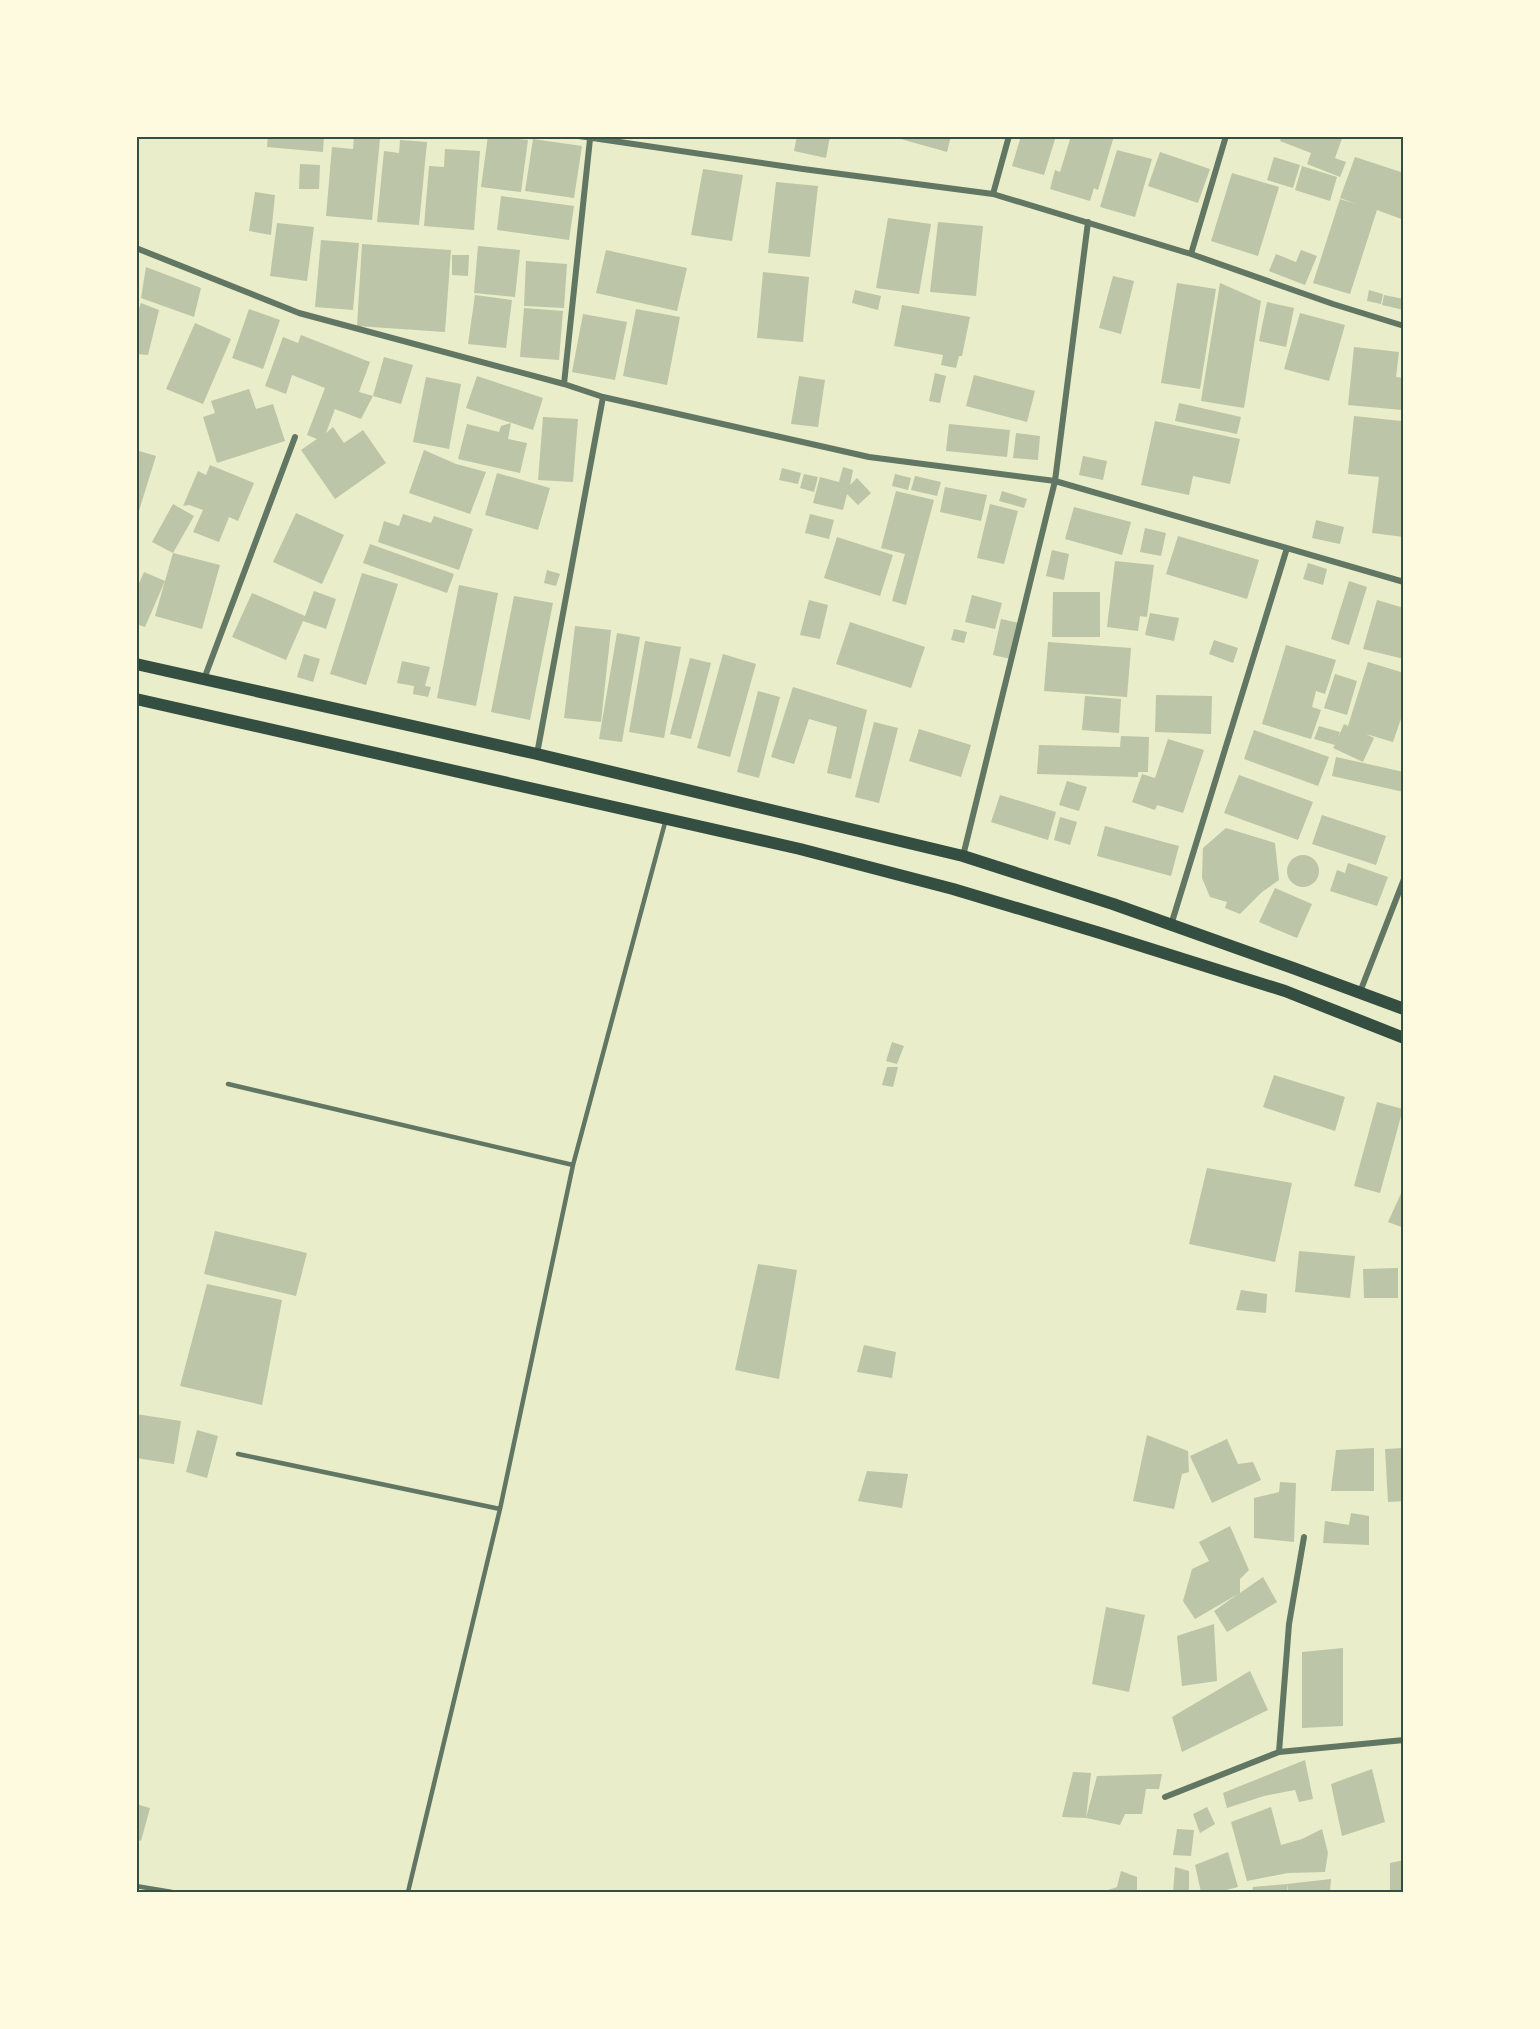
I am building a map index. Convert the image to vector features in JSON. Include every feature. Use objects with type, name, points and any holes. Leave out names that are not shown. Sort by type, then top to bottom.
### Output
[{"type":"main road","points":[[136,664],[537,754],[963,856],[1171,925],[1404,1009]]},
{"type":"main road","points":[[136,699],[666,819],[855,863],[953,889],[1285,991],[1404,1038]]},
{"type":"street","points":[[579,136],[993,194],[1191,254],[1333,304],[1404,326]]},
{"type":"street","points":[[993,194],[1009,136]]},
{"type":"street","points":[[1191,254],[1226,136]]},
{"type":"street","points":[[564,384],[590,139]]},
{"type":"street","points":[[963,856],[1055,481],[1088,222]]},
{"type":"street","points":[[136,248],[299,313],[564,384],[603,397],[868,457],[1055,481],[1404,582]]},
{"type":"street","points":[[537,754],[603,397]]},
{"type":"street","points":[[204,679],[295,436]]},
{"type":"street","points":[[1171,925],[1287,548]]},
{"type":"street","points":[[1359,993],[1404,879]]},
{"type":"street","points":[[1279,1752],[1290,1624],[1304,1538]]},
{"type":"street","points":[[1165,1797],[1279,1752],[1404,1740]]},
{"type":"lane","points":[[408,1893],[500,1509],[573,1165],[666,819]]},
{"type":"lane","points":[[228,1084],[573,1165]]},
{"type":"lane","points":[[238,1454],[500,1509]]},
{"type":"lane","points":[[136,1886],[172,1893]]},
{"type":"building","points":[[268,136],[324,136],[323,152],[267,147]]},
{"type":"building","points":[[488,136],[528,140],[521,192],[481,187]]},
{"type":"building","points":[[797,136],[830,136],[826,158],[794,151]]},
{"type":"building","points":[[890,136],[951,136],[947,152]]},
{"type":"building","points":[[1021,136],[1056,136],[1044,175],[1012,166]]},
{"type":"building","points":[[1071,136],[1114,136],[1098,190],[1094,188],[1090,201],[1050,189],[1055,170],[1060,172]]},
{"type":"building","points":[[1282,136],[1343,136],[1335,158],[1346,162],[1340,177],[1307,164],[1311,153],[1280,141]]},
{"type":"building","points":[[354,137],[380,139],[372,220],[326,216],[332,147],[353,149]]},
{"type":"building","points":[[533,139],[582,146],[574,198],[525,191]]},
{"type":"building","points":[[400,140],[427,142],[419,225],[377,222],[384,151],[399,153]]},
{"type":"building","points":[[445,149],[480,151],[474,230],[424,226],[429,166],[444,167]]},
{"type":"building","points":[[1117,150],[1152,159],[1135,217],[1100,207]]},
{"type":"building","points":[[1160,152],[1210,169],[1198,203],[1148,186]]},
{"type":"building","points":[[1274,157],[1300,165],[1293,188],[1267,180]]},
{"type":"building","points":[[1355,157],[1404,173],[1404,220],[1377,210],[1350,294],[1313,283],[1340,199],[1356,204],[1340,198]]},
{"type":"building","points":[[300,164],[320,165],[319,189],[299,189]]},
{"type":"building","points":[[1302,166],[1337,177],[1330,201],[1295,190]]},
{"type":"building","points":[[703,169],[743,175],[732,241],[691,235]]},
{"type":"building","points":[[1232,173],[1279,187],[1258,256],[1211,241]]},
{"type":"building","points":[[776,182],[818,186],[810,257],[768,253]]},
{"type":"building","points":[[255,192],[275,195],[271,235],[249,231]]},
{"type":"building","points":[[501,196],[574,206],[569,240],[497,230]]},
{"type":"building","points":[[888,218],[931,224],[919,294],[876,288]]},
{"type":"building","points":[[938,222],[983,226],[976,296],[930,292]]},
{"type":"building","points":[[277,223],[314,227],[307,281],[270,276]]},
{"type":"building","points":[[321,240],[359,243],[353,310],[315,307]]},
{"type":"building","points":[[362,244],[451,250],[445,332],[357,326]]},
{"type":"building","points":[[478,246],[520,250],[515,297],[474,293]]},
{"type":"building","points":[[606,250],[687,268],[677,311],[596,293]]},
{"type":"building","points":[[1301,250],[1317,256],[1305,285],[1269,271],[1276,254],[1296,262]]},
{"type":"building","points":[[452,255],[469,255],[468,276],[452,275]]},
{"type":"building","points":[[526,261],[567,264],[564,308],[524,306]]},
{"type":"building","points":[[146,267],[201,288],[194,317],[141,298]]},
{"type":"building","points":[[763,272],[809,277],[803,342],[757,338]]},
{"type":"building","points":[[1113,276],[1134,281],[1121,334],[1099,328]]},
{"type":"building","points":[[1177,283],[1216,289],[1200,389],[1161,383]]},
{"type":"building","points":[[1220,283],[1261,301],[1244,408],[1201,401]]},
{"type":"building","points":[[855,290],[881,296],[878,310],[852,303]]},
{"type":"building","points":[[1369,290],[1383,294],[1381,304],[1367,301]]},
{"type":"building","points":[[475,295],[512,300],[506,348],[468,344]]},
{"type":"building","points":[[1384,295],[1404,299],[1404,310],[1382,305]]},
{"type":"building","points":[[1267,302],[1294,308],[1286,347],[1259,341]]},
{"type":"building","points":[[141,303],[159,310],[148,355],[136,354],[136,317]]},
{"type":"building","points":[[902,305],[970,317],[962,356],[959,356],[956,368],[941,365],[943,355],[894,346]]},
{"type":"building","points":[[524,308],[563,311],[559,360],[520,357]]},
{"type":"building","points":[[249,309],[280,320],[263,369],[232,358]]},
{"type":"building","points":[[636,309],[680,317],[667,385],[623,376]]},
{"type":"building","points":[[1300,313],[1345,325],[1329,381],[1284,369]]},
{"type":"building","points":[[583,314],[627,322],[615,380],[572,372]]},
{"type":"building","points":[[195,323],[231,339],[203,404],[166,389]]},
{"type":"building","points":[[301,335],[370,362],[359,392],[373,396],[361,419],[335,409],[326,433],[333,427],[344,443],[363,430],[386,463],[335,499],[301,450],[317,439],[307,435],[325,388],[292,375],[286,394],[265,386],[283,337],[298,343]]},
{"type":"building","points":[[1354,347],[1399,352],[1396,377],[1404,378],[1404,537],[1372,533],[1379,477],[1348,474],[1354,416],[1401,421],[1402,410],[1348,405]]},
{"type":"building","points":[[384,357],[413,365],[401,404],[373,396]]},
{"type":"building","points":[[935,373],[946,376],[940,403],[929,401]]},
{"type":"building","points":[[974,375],[1035,391],[1027,422],[966,406]]},
{"type":"building","points":[[477,376],[543,398],[533,430],[466,408]]},
{"type":"building","points":[[799,376],[825,380],[818,427],[791,424]]},
{"type":"building","points":[[426,377],[461,384],[449,449],[413,442]]},
{"type":"building","points":[[249,389],[256,409],[273,404],[285,441],[217,463],[203,417],[215,413],[211,401]]},
{"type":"building","points":[[1179,403],[1241,417],[1237,434],[1175,421]]},
{"type":"building","points":[[543,417],[578,419],[573,482],[538,480]]},
{"type":"building","points":[[1155,421],[1240,439],[1230,484],[1193,476],[1189,495],[1141,485]]},
{"type":"building","points":[[511,423],[508,439],[527,443],[520,473],[458,459],[467,424],[499,432],[501,426]]},
{"type":"building","points":[[949,424],[1010,430],[1007,457],[946,451]]},
{"type":"building","points":[[1016,433],[1040,436],[1038,460],[1013,458]]},
{"type":"building","points":[[136,450],[156,456],[137,517],[136,517]]},
{"type":"building","points":[[424,450],[456,464],[486,472],[470,514],[409,493]]},
{"type":"building","points":[[1083,456],[1107,461],[1103,480],[1079,475]]},
{"type":"building","points":[[210,465],[254,483],[238,521],[229,517],[219,542],[193,532],[203,510],[189,505],[183,506],[198,471],[206,475]]},
{"type":"building","points":[[843,467],[853,470],[850,485],[857,478],[871,493],[858,505],[847,494],[843,510],[813,503],[820,477],[839,482]]},
{"type":"building","points":[[782,468],[801,473],[798,484],[779,480]]},
{"type":"building","points":[[497,473],[550,488],[538,530],[485,515]]},
{"type":"building","points":[[804,474],[818,477],[814,492],[800,488]]},
{"type":"building","points":[[895,474],[911,478],[908,490],[892,486]]},
{"type":"building","points":[[915,476],[941,482],[937,496],[911,490]]},
{"type":"building","points":[[945,487],[987,495],[981,521],[940,512]]},
{"type":"building","points":[[896,491],[934,500],[906,605],[892,601],[905,554],[881,548]]},
{"type":"building","points":[[1002,491],[1027,499],[1024,508],[999,501]]},
{"type":"building","points":[[173,504],[194,516],[173,553],[152,542]]},
{"type":"building","points":[[990,504],[1018,511],[1004,564],[977,558]]},
{"type":"building","points":[[1074,507],[1131,522],[1122,555],[1065,539]]},
{"type":"building","points":[[296,513],[344,535],[322,584],[273,562]]},
{"type":"building","points":[[403,514],[431,523],[434,516],[473,529],[459,570],[378,542],[384,521],[399,526]]},
{"type":"building","points":[[810,514],[834,520],[829,539],[805,533]]},
{"type":"building","points":[[1316,520],[1344,527],[1340,544],[1312,538]]},
{"type":"building","points":[[1145,528],[1166,533],[1161,556],[1140,552]]},
{"type":"building","points":[[1178,536],[1259,560],[1247,599],[1166,574]]},
{"type":"building","points":[[837,537],[893,555],[880,596],[824,578]]},
{"type":"building","points":[[370,544],[454,574],[447,593],[363,563]]},
{"type":"building","points":[[1052,550],[1069,554],[1064,580],[1046,576]]},
{"type":"building","points":[[173,553],[220,565],[202,629],[155,616]]},
{"type":"building","points":[[1115,561],[1154,565],[1147,617],[1140,616],[1138,631],[1107,627]]},
{"type":"building","points":[[1308,563],[1327,569],[1323,585],[1303,579]]},
{"type":"building","points":[[547,570],[560,574],[556,586],[544,583]]},
{"type":"building","points":[[144,572],[165,581],[145,627],[136,624],[136,590]]},
{"type":"building","points":[[362,573],[398,584],[366,685],[330,674]]},
{"type":"building","points":[[1349,581],[1367,587],[1349,645],[1331,639]]},
{"type":"building","points":[[459,585],[498,593],[476,706],[437,698]]},
{"type":"building","points":[[314,591],[336,599],[326,629],[303,621],[286,660],[232,637],[252,593],[305,616]]},
{"type":"building","points":[[1053,592],[1100,592],[1100,637],[1052,637]]},
{"type":"building","points":[[972,595],[1002,603],[995,629],[965,622]]},
{"type":"building","points":[[514,596],[553,603],[530,720],[491,712]]},
{"type":"building","points":[[809,600],[828,605],[820,639],[800,635]]},
{"type":"building","points":[[1377,600],[1404,608],[1404,659],[1363,649]]},
{"type":"building","points":[[1150,613],[1179,618],[1174,641],[1145,635]]},
{"type":"building","points":[[1001,619],[1019,623],[1011,659],[993,655]]},
{"type":"building","points":[[850,622],[925,647],[911,688],[836,664]]},
{"type":"building","points":[[575,626],[611,630],[601,722],[564,718]]},
{"type":"building","points":[[954,629],[967,632],[964,643],[951,640]]},
{"type":"building","points":[[617,633],[640,637],[622,742],[599,739]]},
{"type":"building","points":[[1214,640],[1238,648],[1233,663],[1209,654]]},
{"type":"building","points":[[645,641],[681,647],[664,738],[629,732]]},
{"type":"building","points":[[1048,642],[1131,648],[1127,697],[1044,691]]},
{"type":"building","points":[[1286,645],[1336,660],[1325,694],[1316,691],[1312,707],[1321,710],[1311,739],[1262,724]]},
{"type":"building","points":[[304,654],[320,659],[313,682],[297,677]]},
{"type":"building","points":[[723,654],[756,664],[730,757],[697,748]]},
{"type":"building","points":[[690,658],[711,663],[691,739],[670,734]]},
{"type":"building","points":[[402,661],[430,667],[425,686],[431,687],[428,697],[413,694],[414,686],[397,683]]},
{"type":"building","points":[[1368,662],[1404,673],[1404,710],[1393,742],[1366,734],[1374,738],[1363,762],[1333,748],[1335,745],[1314,739],[1319,726],[1340,732],[1338,738],[1344,724],[1348,726]]},
{"type":"building","points":[[1335,674],[1357,681],[1347,715],[1324,708]]},
{"type":"building","points":[[793,687],[867,710],[851,779],[827,773],[837,727],[809,719],[794,764],[771,757]]},
{"type":"building","points":[[758,691],[780,697],[759,778],[737,772]]},
{"type":"building","points":[[1156,695],[1212,696],[1211,734],[1155,732]]},
{"type":"building","points":[[1085,696],[1121,699],[1119,733],[1082,730]]},
{"type":"building","points":[[874,722],[898,728],[879,803],[855,797]]},
{"type":"building","points":[[919,729],[971,745],[961,777],[909,761]]},
{"type":"building","points":[[1254,730],[1329,757],[1318,786],[1244,759]]},
{"type":"building","points":[[1121,736],[1149,737],[1148,772],[1138,772],[1138,777],[1037,774],[1039,745],[1120,747]]},
{"type":"building","points":[[1168,739],[1204,750],[1183,813],[1157,805],[1155,810],[1132,802],[1142,774],[1155,778]]},
{"type":"building","points":[[1336,757],[1404,772],[1404,792],[1332,776]]},
{"type":"building","points":[[1239,775],[1313,802],[1298,840],[1224,813]]},
{"type":"building","points":[[1067,781],[1087,787],[1079,811],[1059,805]]},
{"type":"building","points":[[1000,795],[1056,812],[1048,840],[991,822]]},
{"type":"building","points":[[1322,815],[1386,836],[1376,865],[1312,844]]},
{"type":"building","points":[[1060,817],[1077,822],[1070,845],[1054,840]]},
{"type":"building","points":[[1105,826],[1179,846],[1171,876],[1097,856]]},
{"type":"building","points":[[1226,828],[1275,843],[1279,880],[1262,892],[1240,914],[1225,908],[1227,902],[1210,897],[1202,878],[1203,848]]},
{"type":"building","points":[[1303,855],[1314,860],[1319,871],[1314,882],[1303,887],[1292,882],[1287,871],[1292,860]]},
{"type":"building","points":[[1348,863],[1388,877],[1377,906],[1330,891],[1337,870],[1345,873]]},
{"type":"building","points":[[1275,888],[1312,904],[1297,938],[1259,922]]},
{"type":"building","points":[[892,1042],[904,1046],[897,1064],[886,1061]]},
{"type":"building","points":[[887,1067],[898,1067],[893,1087],[882,1085]]},
{"type":"building","points":[[1274,1075],[1345,1097],[1335,1131],[1263,1107]]},
{"type":"building","points":[[1377,1102],[1403,1109],[1380,1193],[1354,1186]]},
{"type":"building","points":[[1207,1168],[1292,1183],[1275,1262],[1189,1244]]},
{"type":"building","points":[[1404,1187],[1404,1228],[1388,1222]]},
{"type":"building","points":[[215,1231],[307,1253],[296,1296],[204,1274]]},
{"type":"building","points":[[1299,1251],[1355,1256],[1350,1298],[1295,1292]]},
{"type":"building","points":[[758,1264],[797,1270],[779,1379],[735,1370]]},
{"type":"building","points":[[1398,1268],[1398,1298],[1364,1298],[1363,1269]]},
{"type":"building","points":[[207,1284],[282,1300],[262,1405],[180,1386]]},
{"type":"building","points":[[1241,1290],[1267,1294],[1266,1313],[1236,1310]]},
{"type":"building","points":[[864,1345],[896,1352],[892,1378],[857,1372]]},
{"type":"building","points":[[136,1414],[181,1421],[174,1464],[136,1458]]},
{"type":"building","points":[[197,1430],[218,1436],[207,1478],[186,1472]]},
{"type":"building","points":[[1147,1435],[1188,1451],[1189,1472],[1182,1474],[1174,1509],[1133,1501]]},
{"type":"building","points":[[1227,1439],[1238,1464],[1253,1462],[1261,1480],[1212,1503],[1190,1456]]},
{"type":"building","points":[[1374,1448],[1374,1491],[1331,1491],[1336,1450]]},
{"type":"building","points":[[1404,1448],[1404,1501],[1388,1502],[1385,1449]]},
{"type":"building","points":[[867,1471],[908,1474],[902,1508],[858,1501]]},
{"type":"building","points":[[1280,1482],[1296,1483],[1294,1542],[1254,1538],[1254,1498],[1279,1492]]},
{"type":"building","points":[[1351,1513],[1369,1516],[1369,1545],[1323,1543],[1325,1521],[1349,1525]]},
{"type":"building","points":[[1230,1526],[1249,1570],[1240,1579],[1240,1593],[1263,1577],[1277,1602],[1227,1632],[1214,1611],[1238,1594],[1195,1619],[1183,1601],[1192,1569],[1209,1561],[1199,1542]]},
{"type":"building","points":[[1106,1607],[1145,1615],[1129,1692],[1092,1684]]},
{"type":"building","points":[[1214,1624],[1217,1681],[1182,1686],[1177,1636]]},
{"type":"building","points":[[1343,1648],[1343,1726],[1302,1728],[1302,1652]]},
{"type":"building","points":[[1250,1671],[1268,1710],[1182,1752],[1172,1717]]},
{"type":"building","points":[[1305,1760],[1313,1799],[1299,1802],[1295,1790],[1264,1796],[1227,1808],[1223,1793]]},
{"type":"building","points":[[1372,1769],[1385,1822],[1342,1836],[1331,1784]]},
{"type":"building","points":[[1073,1772],[1091,1773],[1086,1818],[1062,1817]]},
{"type":"building","points":[[1162,1774],[1159,1789],[1146,1789],[1142,1814],[1125,1814],[1120,1825],[1086,1818],[1097,1776]]},
{"type":"building","points":[[136,1804],[150,1808],[141,1841],[136,1839]]},
{"type":"building","points":[[1207,1807],[1215,1824],[1200,1833],[1193,1814]]},
{"type":"building","points":[[1271,1807],[1281,1845],[1302,1839],[1322,1829],[1328,1853],[1325,1872],[1288,1873],[1247,1881],[1231,1822]]},
{"type":"building","points":[[1177,1829],[1194,1830],[1191,1856],[1173,1855]]},
{"type":"building","points":[[1228,1852],[1238,1887],[1218,1892],[1201,1892],[1195,1865]]},
{"type":"building","points":[[1404,1860],[1404,1892],[1390,1892],[1390,1863]]},
{"type":"building","points":[[1175,1867],[1189,1871],[1189,1892],[1173,1892]]},
{"type":"building","points":[[1121,1871],[1137,1877],[1137,1892],[1108,1892],[1117,1887]]},
{"type":"building","points":[[1331,1879],[1330,1892],[1288,1892],[1287,1884]]},
{"type":"building","points":[[1287,1884],[1287,1892],[1252,1892],[1253,1887]]}]
